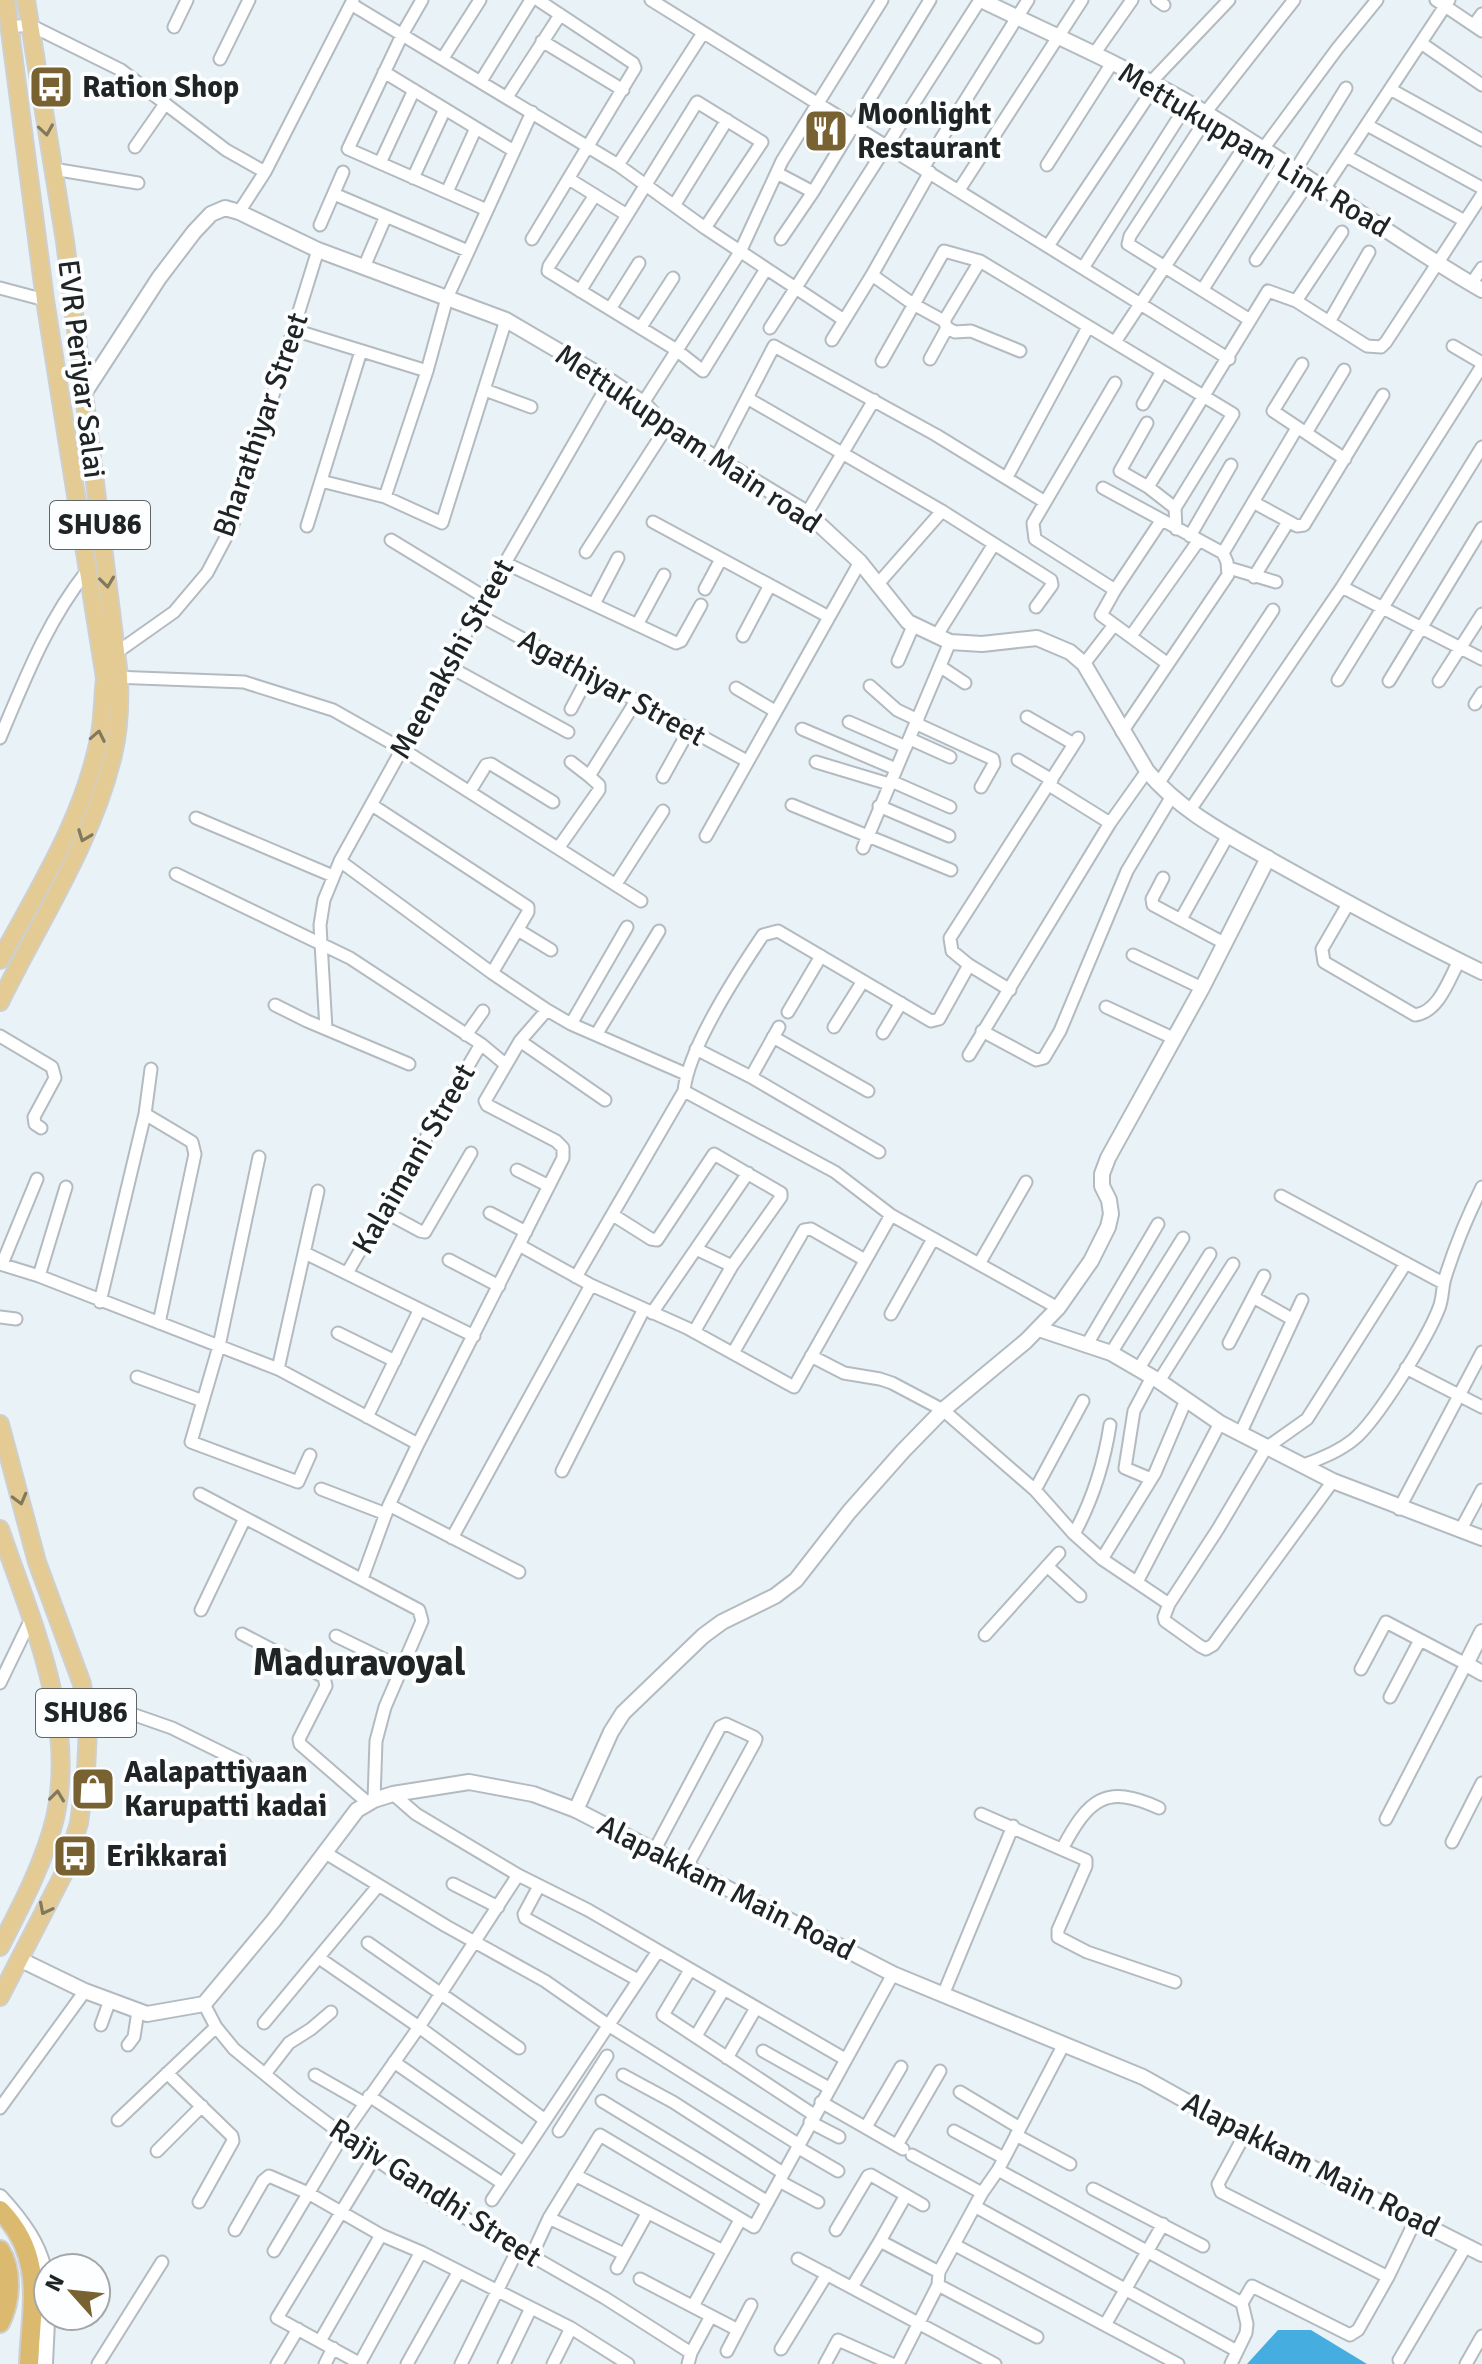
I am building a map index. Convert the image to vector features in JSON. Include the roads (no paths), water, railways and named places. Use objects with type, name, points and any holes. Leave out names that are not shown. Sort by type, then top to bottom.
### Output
[{"type":"highway","points":[[0,2210],[28,2251],[34,2298],[29,2364]]},
{"type":"highway","points":[[0,2250],[9,2276],[8,2294],[0,2323]]},
{"type":"main road","name":"EVR Periyar Salai","points":[[6,0],[45,300],[87,571],[112,677]]},
{"type":"main road","name":"EVR Periyar Salai","points":[[0,1002],[80,804],[100,733],[116,653],[65,241],[26,0]]},
{"type":"main road","name":"Mettukuppam Link Road","points":[[980,0],[1188,103],[1477,287]]},
{"type":"main road","points":[[85,392],[159,278],[194,232],[211,214],[225,208],[239,212]]},
{"type":"main road","name":"Mettukuppam Main road","points":[[239,212],[318,250],[506,320],[610,381],[643,403],[666,428],[807,513],[860,562],[908,622],[943,639],[982,644],[1037,638],[1061,648],[1084,664],[1147,771],[1190,810],[1227,837],[1348,904],[1482,972]]},
{"type":"main road","points":[[38,248],[65,241]]},
{"type":"main road","points":[[576,1810],[611,1732],[623,1713],[703,1636],[722,1622],[775,1596],[796,1580],[849,1512],[943,1410],[1039,1329],[1058,1308],[1091,1261],[1108,1227],[1111,1214],[1102,1186],[1102,1174],[1126,1122],[1202,988],[1268,858]]},
{"type":"main road","name":"EVR Periyar Salai","points":[[0,960],[50,884]]},
{"type":"main road","points":[[1039,1329],[1111,1353],[1139,1368],[1220,1423],[1333,1481],[1399,1509],[1482,1538]]},
{"type":"main road","name":"SHU86","points":[[0,1424],[32,1542],[82,1684],[88,1728],[79,1823],[64,1873],[0,1997]]},
{"type":"main road","name":"SHU86","points":[[0,1529],[6,1548],[7,1570],[31,1619],[52,1684],[61,1765],[55,1817],[39,1867],[1,1941]]},
{"type":"main road","points":[[6,1548],[32,1542]]},
{"type":"main road","points":[[1482,1632],[1466,1664],[1482,1673]]},
{"type":"main road","name":"Alapakkam Main Road","points":[[204,2004],[274,1920],[357,1810],[371,1801],[393,1794],[469,1782],[533,1794],[576,1810],[893,1974],[1143,2077],[1245,2134],[1482,2254]]},
{"type":"main road","points":[[19,1959],[85,1991],[147,2014],[204,2004]]},
{"type":"main road","points":[[0,2197],[34,2241],[47,2275],[45,2364]]},
{"type":"street","points":[[174,27],[187,0]]},
{"type":"street","points":[[220,59],[249,0]]},
{"type":"street","points":[[422,0],[348,149],[487,210]]},
{"type":"street","points":[[443,58],[480,0]]},
{"type":"street","points":[[481,81],[531,0]]},
{"type":"street","points":[[532,239],[635,68],[538,0]]},
{"type":"street","points":[[651,0],[1229,359]]},
{"type":"street","points":[[643,403],[740,252],[777,173],[882,0]]},
{"type":"street","points":[[781,239],[855,125],[930,0]]},
{"type":"street","points":[[770,328],[980,0]]},
{"type":"street","points":[[832,340],[872,275],[926,170],[1028,0]]},
{"type":"street","points":[[959,190],[1082,0]]},
{"type":"street","points":[[1094,54],[1132,0]]},
{"type":"street","points":[[1048,246],[1153,85],[1229,0]]},
{"type":"street","points":[[1250,320],[1128,244],[1130,236],[1206,115],[1294,0]]},
{"type":"street","points":[[1263,149],[1377,0]]},
{"type":"street","points":[[239,212],[265,172],[352,2],[618,165],[705,228],[844,320]]},
{"type":"street","points":[[1324,189],[1421,43],[1443,2],[1478,28],[1482,14]]},
{"type":"street","points":[[507,97],[560,15]]},
{"type":"street","points":[[8,27],[30,25],[121,70],[226,150],[265,172]]},
{"type":"street","points":[[618,165],[703,33]]},
{"type":"street","points":[[542,41],[623,90]]},
{"type":"street","points":[[1421,43],[1482,85]]},
{"type":"street","points":[[1047,165],[1112,63]]},
{"type":"street","points":[[384,72],[514,151]]},
{"type":"street","points":[[1203,289],[1346,88]]},
{"type":"street","points":[[1390,89],[1482,140]]},
{"type":"street","points":[[380,163],[414,90]]},
{"type":"street","points":[[580,291],[697,102],[762,142],[705,228]]},
{"type":"street","points":[[1083,268],[1188,103]]},
{"type":"street","points":[[135,147],[165,104]]},
{"type":"street","points":[[413,178],[445,109]]},
{"type":"street","points":[[385,497],[427,371],[447,298],[532,112]]},
{"type":"street","points":[[675,204],[727,120]]},
{"type":"street","points":[[1367,125],[1482,188]]},
{"type":"street","points":[[447,192],[476,128]]},
{"type":"street","points":[[1115,342],[1248,141]]},
{"type":"street","points":[[1346,156],[1465,221]]},
{"type":"street","points":[[53,169],[138,183]]},
{"type":"street","points":[[320,225],[343,172]]},
{"type":"street","points":[[777,173],[813,192]]},
{"type":"street","points":[[569,179],[627,215]]},
{"type":"street","points":[[1256,260],[1310,180]]},
{"type":"street","points":[[334,194],[468,251]]},
{"type":"street","points":[[595,195],[548,269],[550,274],[641,327],[706,373],[766,269]]},
{"type":"street","points":[[1148,487],[1268,291],[1296,301],[1367,346],[1381,347],[1482,195]]},
{"type":"street","points":[[364,267],[386,216]]},
{"type":"street","points":[[1296,301],[1342,232]]},
{"type":"street","name":"Bharathiyar Street","points":[[116,653],[174,612],[207,573],[233,524],[318,250]]},
{"type":"street","points":[[882,361],[944,251],[980,261],[1233,414],[1175,508],[1176,529]]},
{"type":"street","points":[[1329,322],[1369,252]]},
{"type":"street","points":[[930,359],[945,324],[980,261]]},
{"type":"street","points":[[610,309],[639,263]]},
{"type":"street","points":[[1477,287],[1482,268]]},
{"type":"street","points":[[872,275],[955,332],[971,331],[1020,351]]},
{"type":"street","points":[[641,327],[673,278]]},
{"type":"street","points":[[0,288],[45,300]]},
{"type":"street","points":[[321,481],[385,497],[442,523],[506,320]]},
{"type":"street","points":[[1007,477],[1088,327]]},
{"type":"street","points":[[294,330],[427,371]]},
{"type":"street","points":[[716,458],[774,346],[874,400],[1045,502]]},
{"type":"street","points":[[1190,810],[1342,587],[1482,364],[1453,346]]},
{"type":"street","points":[[307,526],[361,351]]},
{"type":"street","points":[[1302,364],[1273,411],[1345,459]]},
{"type":"street","points":[[1223,553],[1253,502],[1344,370]]},
{"type":"street","points":[[1143,404],[1162,371]]},
{"type":"street","name":"Meenakshi Street","points":[[326,1029],[320,925],[324,900],[333,876],[505,563],[610,381]]},
{"type":"street","points":[[1115,383],[1033,523],[1035,539],[1115,590]]},
{"type":"street","points":[[485,390],[531,407]]},
{"type":"street","points":[[1253,502],[1300,527],[1309,520],[1383,395]]},
{"type":"street","points":[[747,398],[942,511],[1051,580],[1052,585],[1036,607]]},
{"type":"street","points":[[807,513],[874,400]]},
{"type":"street","points":[[1147,423],[1120,471],[1175,508]]},
{"type":"street","points":[[586,552],[666,428]]},
{"type":"street","points":[[1338,680],[1482,447]]},
{"type":"street","points":[[1131,636],[1194,538],[1231,465]]},
{"type":"street","points":[[1103,488],[1223,553],[1229,568],[1228,575],[1122,732]]},
{"type":"street","points":[[877,585],[942,511]]},
{"type":"street","points":[[1161,521],[1101,615],[1168,664]]},
{"type":"street","points":[[653,522],[829,617]]},
{"type":"street","points":[[1254,577],[1288,522]]},
{"type":"street","points":[[1389,681],[1482,528]]},
{"type":"street","points":[[391,540],[486,598]]},
{"type":"street","points":[[865,842],[941,667],[943,639],[994,544]]},
{"type":"street","points":[[594,604],[618,558]]},
{"type":"street","points":[[705,589],[721,559]]},
{"type":"street","points":[[706,836],[860,562]]},
{"type":"street","points":[[505,563],[679,643],[701,605]]},
{"type":"street","points":[[1229,568],[1276,582]]},
{"type":"street","points":[[0,738],[43,638],[65,599],[87,571]]},
{"type":"street","points":[[641,627],[664,575]]},
{"type":"street","points":[[743,636],[770,585]]},
{"type":"street","points":[[1342,587],[1482,659]]},
{"type":"street","points":[[1158,784],[1273,610]]},
{"type":"street","name":"Agathiyar Street","points":[[477,614],[747,761]]},
{"type":"street","points":[[1439,681],[1482,614]]},
{"type":"street","points":[[898,661],[914,624]]},
{"type":"street","points":[[1084,664],[1114,625]]},
{"type":"street","points":[[448,666],[568,732]]},
{"type":"street","points":[[941,667],[965,683]]},
{"type":"street","points":[[571,709],[589,675]]},
{"type":"street","points":[[112,677],[244,682],[333,710],[470,791],[641,901]]},
{"type":"street","points":[[870,686],[897,710],[917,722],[993,759],[994,764],[981,787]]},
{"type":"street","points":[[736,688],[775,711]]},
{"type":"street","points":[[1475,704],[1482,693]]},
{"type":"street","points":[[589,776],[636,701]]},
{"type":"street","points":[[1010,990],[952,951],[950,938],[1076,741],[1027,717]]},
{"type":"street","points":[[849,722],[950,757]]},
{"type":"street","points":[[802,729],[950,807]]},
{"type":"street","points":[[663,777],[689,730]]},
{"type":"street","points":[[1018,760],[1110,823]]},
{"type":"street","points":[[559,847],[599,790],[599,785],[571,762]]},
{"type":"street","points":[[816,762],[892,778]]},
{"type":"street","points":[[470,791],[486,765],[491,764],[553,802]]},
{"type":"street","points":[[969,1055],[1110,823],[1147,771]]},
{"type":"street","points":[[982,1031],[1036,1060],[1042,1060],[1060,1031],[1127,871],[1172,796]]},
{"type":"street","points":[[372,805],[528,909],[492,973]]},
{"type":"street","points":[[792,805],[865,842],[951,870]]},
{"type":"street","points":[[879,806],[949,836]]},
{"type":"street","points":[[616,884],[663,811]]},
{"type":"street","points":[[196,818],[333,876]]},
{"type":"street","points":[[1181,919],[1227,837]]},
{"type":"street","points":[[340,861],[547,1010],[571,1024],[686,1074]]},
{"type":"street","points":[[176,874],[350,958],[481,1044],[505,1064]]},
{"type":"street","points":[[1163,878],[1151,903],[1224,943]]},
{"type":"street","points":[[1348,904],[1322,949],[1324,962],[1415,1015],[1424,1014],[1436,1002],[1459,961]]},
{"type":"street","points":[[571,1024],[627,927]]},
{"type":"street","points":[[518,930],[551,950]]},
{"type":"street","points":[[596,1035],[659,931]]},
{"type":"street","points":[[576,1277],[684,1091],[686,1074],[696,1049],[763,935],[778,931],[931,1021],[939,1019],[969,965]]},
{"type":"street","points":[[1133,955],[1202,988]]},
{"type":"street","points":[[788,1012],[821,956]]},
{"type":"street","points":[[834,1027],[863,981]]},
{"type":"street","points":[[883,1033],[901,1003]]},
{"type":"street","points":[[275,1005],[409,1064]]},
{"type":"street","points":[[1106,1007],[1173,1038]]},
{"type":"street","points":[[362,1579],[388,1510],[418,1444],[563,1158],[563,1148],[556,1141],[485,1103],[520,1041],[547,1010]]},
{"type":"street","points":[[466,1035],[483,1011]]},
{"type":"street","points":[[751,1077],[776,1032],[868,1091]]},
{"type":"street","points":[[0,1036],[54,1070],[55,1078],[34,1117],[35,1124],[41,1128]]},
{"type":"street","points":[[520,1041],[605,1100]]},
{"type":"street","name":"Kalaimani Street","points":[[347,1273],[481,1044]]},
{"type":"street","points":[[696,1049],[751,1077],[879,1152]]},
{"type":"street","points":[[100,1302],[145,1114],[151,1069]]},
{"type":"street","points":[[684,1091],[835,1172],[891,1215],[1058,1308]]},
{"type":"street","points":[[145,1114],[192,1142],[195,1154],[159,1323]]},
{"type":"street","points":[[383,1211],[425,1232],[471,1153]]},
{"type":"street","points":[[613,1215],[657,1240],[714,1154],[782,1195],[732,1266],[694,1332]]},
{"type":"street","points":[[259,1157],[219,1346],[191,1442],[298,1482],[310,1455]]},
{"type":"street","points":[[517,1170],[549,1186]]},
{"type":"street","points":[[562,1471],[648,1311],[696,1249],[748,1173]]},
{"type":"street","points":[[37,1179],[1,1264],[278,1369],[418,1444]]},
{"type":"street","points":[[979,1264],[1026,1182]]},
{"type":"street","points":[[39,1276],[66,1187]]},
{"type":"street","points":[[1304,1465],[1335,1452],[1364,1430],[1406,1368],[1435,1318],[1441,1303],[1443,1283],[1465,1220],[1482,1187]]},
{"type":"street","points":[[278,1369],[318,1191]]},
{"type":"street","points":[[1281,1196],[1443,1283]]},
{"type":"street","points":[[490,1213],[526,1232]]},
{"type":"street","points":[[519,1245],[591,1285],[694,1332],[794,1387],[891,1215]]},
{"type":"street","points":[[1086,1346],[1158,1224]]},
{"type":"street","points":[[733,1353],[804,1230],[811,1229],[865,1260]]},
{"type":"street","points":[[1111,1353],[1183,1238]]},
{"type":"street","points":[[891,1314],[933,1239]]},
{"type":"street","points":[[696,1249],[732,1266]]},
{"type":"street","points":[[305,1253],[474,1336]]},
{"type":"street","points":[[1139,1368],[1210,1254]]},
{"type":"street","points":[[449,1260],[499,1286]]},
{"type":"street","points":[[1333,1481],[1213,1645],[1206,1649],[1200,1646],[1165,1621],[1169,1604],[1266,1448],[1307,1419],[1406,1263]]},
{"type":"street","points":[[1151,1479],[1125,1468],[1134,1411],[1233,1264]]},
{"type":"street","points":[[1229,1343],[1264,1276]]},
{"type":"street","points":[[452,1538],[591,1285]]},
{"type":"street","points":[[1253,1297],[1292,1319]]},
{"type":"street","points":[[1240,1434],[1302,1300]]},
{"type":"street","points":[[367,1417],[419,1311]]},
{"type":"street","points":[[0,1317],[16,1319]]},
{"type":"street","points":[[338,1333],[395,1361]]},
{"type":"street","points":[[1399,1509],[1482,1352]]},
{"type":"street","points":[[811,1356],[851,1376],[892,1383],[943,1410],[1035,1490],[1074,1534],[1102,1559],[1169,1604]]},
{"type":"street","points":[[1406,1368],[1482,1407]]},
{"type":"street","points":[[137,1377],[203,1401]]},
{"type":"street","points":[[1102,1559],[1151,1479],[1186,1400]]},
{"type":"street","points":[[1035,1490],[1083,1401]]},
{"type":"street","points":[[1137,1582],[1220,1423]]},
{"type":"street","points":[[1074,1534],[1090,1505],[1110,1425]]},
{"type":"street","points":[[321,1489],[388,1510],[519,1572]]},
{"type":"street","points":[[1460,1531],[1482,1490]]},
{"type":"street","points":[[200,1494],[419,1610],[422,1615],[385,1707],[376,1741],[371,1801]]},
{"type":"street","points":[[201,1610],[245,1518]]},
{"type":"street","points":[[985,1635],[1059,1553]]},
{"type":"street","points":[[1047,1566],[1080,1596]]},
{"type":"street","points":[[0,1683],[31,1619]]},
{"type":"street","points":[[1361,1669],[1386,1622],[1466,1664],[1386,1819]]},
{"type":"street","points":[[242,1634],[324,1677],[326,1686],[299,1739],[300,1744],[371,1801]]},
{"type":"street","points":[[336,1636],[402,1668]]},
{"type":"street","points":[[1390,1697],[1420,1640]]},
{"type":"street","points":[[86,1713],[132,1714],[172,1728],[245,1764]]},
{"type":"street","points":[[654,1851],[720,1727],[726,1724],[754,1737],[756,1739],[686,1868]]},
{"type":"street","points":[[1452,1842],[1482,1783]]},
{"type":"street","points":[[393,1794],[416,1814],[518,1875],[588,1910],[845,2059]]},
{"type":"street","points":[[1062,1849],[1091,1804],[1122,1796],[1138,1798],[1159,1808]]},
{"type":"street","points":[[981,1814],[1083,1858],[1086,1863],[1058,1930],[1058,1937],[1087,1952],[1175,1982]]},
{"type":"street","points":[[943,1995],[1013,1826]]},
{"type":"street","points":[[324,1852],[545,1981],[608,2025],[838,2171]]},
{"type":"street","points":[[274,2251],[343,2135],[419,2027],[518,1875]]},
{"type":"street","points":[[453,1884],[498,1907]]},
{"type":"street","points":[[264,2023],[378,1886]]},
{"type":"street","points":[[539,1886],[524,1914],[525,1918],[638,1980]]},
{"type":"street","points":[[368,1943],[519,2048]]},
{"type":"street","points":[[492,2200],[658,1951]]},
{"type":"street","points":[[319,1958],[545,2120]]},
{"type":"street","points":[[690,1970],[663,2015],[839,2137]]},
{"type":"street","points":[[531,2257],[549,2218],[600,2135],[754,2227],[893,1974]]},
{"type":"street","points":[[696,2036],[724,1989]]},
{"type":"street","points":[[0,2108],[85,1991]]},
{"type":"street","points":[[101,2025],[110,2000]]},
{"type":"street","name":"Rajiv Gandhi Street","points":[[204,2004],[216,2027],[234,2049],[374,2158],[441,2204],[605,2298],[692,2360]]},
{"type":"street","points":[[727,2058],[756,2008]]},
{"type":"street","points":[[128,2045],[134,2037],[138,2011]]},
{"type":"street","points":[[265,2074],[289,2043],[331,2012]]},
{"type":"street","points":[[118,2120],[216,2027]]},
{"type":"street","points":[[898,2364],[955,2245],[1064,2044]]},
{"type":"street","points":[[763,2051],[829,2088]]},
{"type":"street","points":[[559,2131],[607,2056]]},
{"type":"street","points":[[394,2062],[523,2152]]},
{"type":"street","points":[[866,2127],[901,2067]]},
{"type":"street","points":[[904,2150],[940,2071]]},
{"type":"street","points":[[167,2073],[230,2132],[233,2141],[199,2202]]},
{"type":"street","points":[[315,2075],[367,2100],[502,2183]]},
{"type":"street","points":[[623,2075],[673,2102],[818,2202]]},
{"type":"street","points":[[570,2083],[584,2093]]},
{"type":"street","points":[[960,2092],[1070,2164]]},
{"type":"street","points":[[602,2101],[768,2202]]},
{"type":"street","points":[[821,2102],[982,2193]]},
{"type":"street","points":[[157,2151],[202,2106]]},
{"type":"street","points":[[954,2131],[1004,2158]]},
{"type":"street","points":[[1245,2134],[1218,2184],[1221,2192],[1388,2277]]},
{"type":"street","points":[[374,2158],[277,2318],[361,2364],[421,2252]]},
{"type":"street","points":[[998,2170],[1242,2303]]},
{"type":"street","points":[[575,2175],[723,2251]]},
{"type":"street","points":[[836,2230],[871,2175],[923,2205]]},
{"type":"street","points":[[235,2230],[269,2176],[571,2328],[628,2364]]},
{"type":"street","points":[[1093,2189],[1203,2246]]},
{"type":"street","points":[[852,2287],[906,2195]]},
{"type":"street","points":[[976,2207],[1237,2351]]},
{"type":"street","points":[[617,2268],[648,2212]]},
{"type":"street","points":[[549,2218],[624,2254]]},
{"type":"street","points":[[1231,2364],[1246,2333],[1242,2303],[1252,2286],[1350,2335],[1358,2330],[1416,2219]]},
{"type":"street","points":[[693,2306],[740,2220]]},
{"type":"street","points":[[1105,2325],[1163,2224]]},
{"type":"street","points":[[320,2341],[381,2235]]},
{"type":"street","points":[[880,2241],[1037,2337]]},
{"type":"street","points":[[955,2245],[1177,2364]]},
{"type":"street","points":[[1399,2360],[1466,2246]]},
{"type":"street","points":[[461,2364],[518,2249]]},
{"type":"street","points":[[798,2259],[995,2364]]},
{"type":"street","points":[[98,2364],[162,2262]]},
{"type":"street","points":[[407,2364],[459,2271]]},
{"type":"street","points":[[781,2349],[827,2274]]},
{"type":"street","points":[[640,2279],[738,2330]]},
{"type":"street","points":[[727,2351],[751,2305]]},
{"type":"street","points":[[504,2364],[531,2308]]},
{"type":"street","points":[[692,2360],[711,2316]]},
{"type":"street","points":[[553,2364],[571,2328]]},
{"type":"street","points":[[277,2364],[298,2329]]},
{"type":"street","points":[[1466,2364],[1482,2336]]},
{"type":"street","points":[[825,2364],[838,2340],[892,2364]]},
{"type":"street","points":[[325,2364],[333,2348]]},
{"type":"water","points":[[1278,2330],[1311,2330],[1367,2364],[1247,2364]]},
{"type":"place","name":"Ration Shop","points":[[51,87]]},
{"type":"place","name":"Moonlight Restaurant","points":[[826,131]]},
{"type":"place","name":"Aalapattiyaan Karupatti kadai","points":[[93,1789]]},
{"type":"place","name":"Erikkarai","points":[[75,1856]]},
{"type":"district","name":"Maduravoyal","points":[[359,1662]]}]
